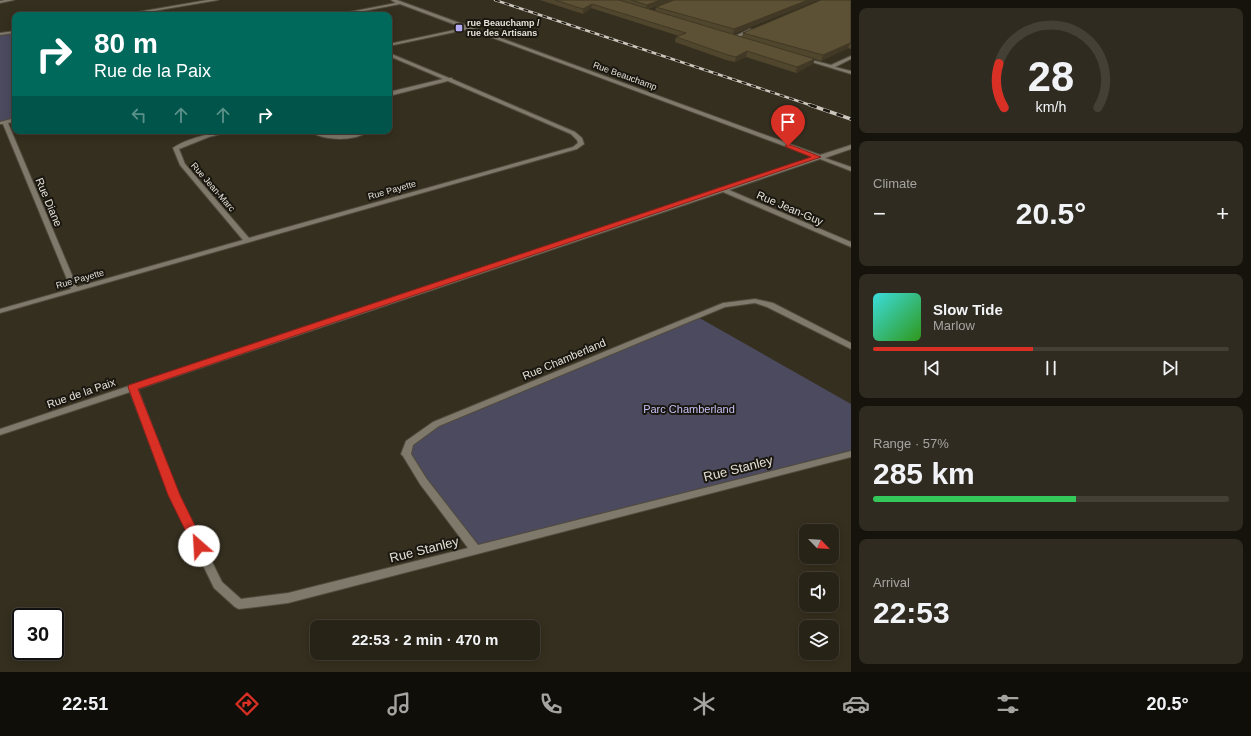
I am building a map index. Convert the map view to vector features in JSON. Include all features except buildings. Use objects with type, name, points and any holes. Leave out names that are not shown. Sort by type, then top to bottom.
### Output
[{"type":"street","points":[[0,2],[12,0]]},
{"type":"street","points":[[141,12],[216,0]]},
{"type":"street","name":"Rue Beauchamp","points":[[393,0],[851,169]]},
{"type":"street","points":[[352,12],[401,3]]},
{"type":"street","points":[[392,44],[469,28]]},
{"type":"street","points":[[733,38],[754,29]]},
{"type":"street","points":[[0,34],[12,32]]},
{"type":"street","points":[[725,36],[740,40]]},
{"type":"street","name":"Rue Payette","points":[[0,310],[567,150],[581,144],[580,139],[573,133],[392,55]]},
{"type":"street","points":[[831,67],[851,57]]},
{"type":"street","points":[[800,58],[851,73]]},
{"type":"street","points":[[392,93],[450,79]]},
{"type":"street","points":[[2,123],[12,121]]},
{"type":"street","name":"Rue Diane","points":[[2,123],[75,290]]},
{"type":"street","name":"Rue Jean-Marc","points":[[216,134],[176,148],[182,164],[247,240]]},
{"type":"street","points":[[320,134],[339,137],[354,136],[359,134]]},
{"type":"street","name":"Rue de la Paix","points":[[0,432],[721,189],[851,147]]},
{"type":"street","name":"Rue Jean-Guy","points":[[721,189],[851,245]]},
{"type":"street","name":"Rue Chamberland","points":[[476,550],[423,481],[406,454],[409,443],[436,424],[723,305],[755,301],[770,305],[851,346]]},
{"type":"street","name":"Rue Stanley","points":[[133,387],[174,495],[218,585],[239,604],[288,598],[851,454]]},
{"type":"green space","points":[[12,32],[12,121],[0,123],[0,34]]},
{"type":"green space","name":"Parc Chamberland","points":[[696,316],[851,404],[851,453],[475,549],[407,455],[411,443],[437,424]]},
{"type":"railway","points":[[495,0],[810,105]]},
{"type":"railway","points":[[810,105],[851,119]]},
{"type":"place","name":"rue Beauchamp / rue des Artisans","points":[[459,28]]},
{"type":"route","points":[[199,546],[174,495],[133,387],[818,157],[788,146]]}]
